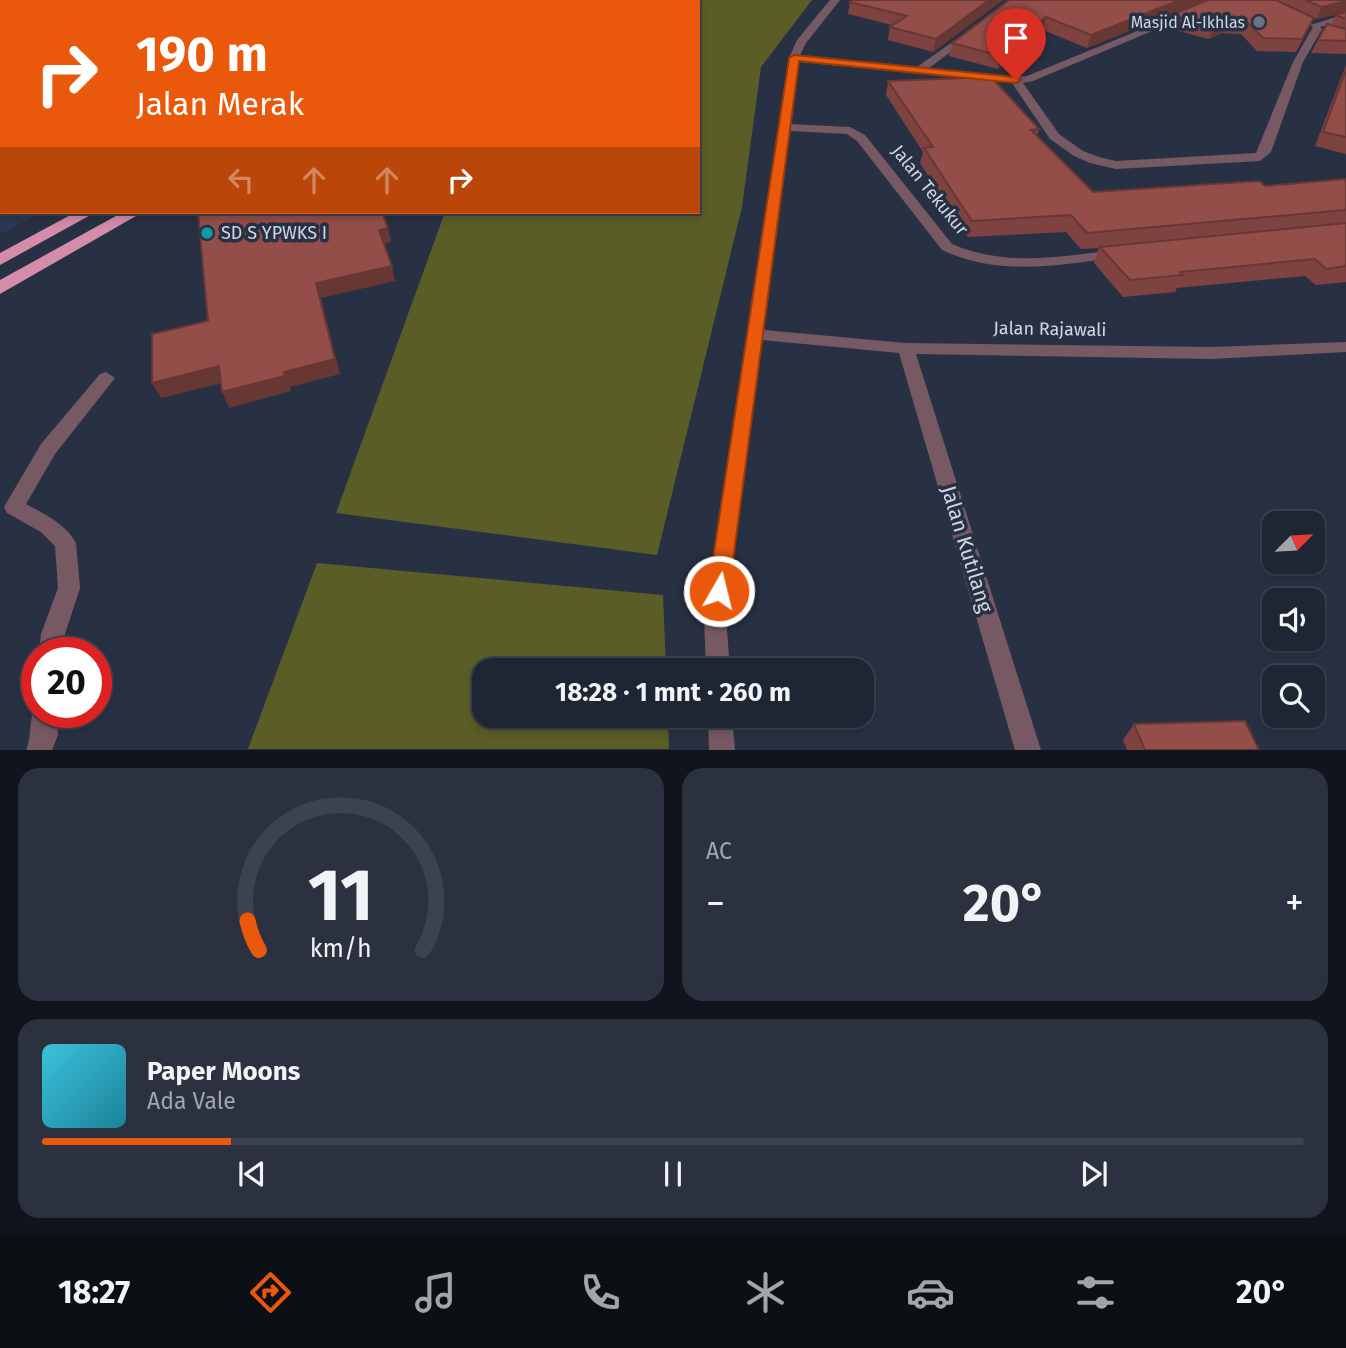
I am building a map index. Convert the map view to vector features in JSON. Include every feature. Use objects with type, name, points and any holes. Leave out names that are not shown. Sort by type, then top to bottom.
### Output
[{"type":"highway","points":[[0,260],[85,214]]},
{"type":"highway","points":[[0,288],[131,214]]},
{"type":"street","points":[[717,658],[715,617],[794,58],[801,42],[835,0]]},
{"type":"street","points":[[794,58],[1016,80],[1045,74],[1222,0]]},
{"type":"street","points":[[1016,80],[1057,142],[1097,161],[1116,164],[1259,157],[1265,152],[1298,62],[1316,27],[1346,17]]},
{"type":"street","points":[[921,69],[975,29]]},
{"type":"street","name":"Jalan Tekukur","points":[[784,127],[850,131],[861,138],[947,247],[966,258],[1026,262],[1138,252]]},
{"type":"street","name":"Jalan Rajawali","points":[[753,334],[906,348],[1212,353],[1346,346]]},
{"type":"street","name":"Jalan Kutilang","points":[[906,348],[1028,750]]},
{"type":"street","points":[[53,637],[69,588],[65,543],[48,526],[7,506],[48,449],[106,378]]},
{"type":"street","points":[[39,750],[45,728]]},
{"type":"street","points":[[721,728],[722,750]]},
{"type":"shaded area","points":[[700,0],[812,0],[761,67],[742,207],[657,555],[336,513],[444,214],[700,214]]},
{"type":"shaded area","points":[[0,214],[39,214],[0,234]]},
{"type":"shaded area","points":[[317,563],[663,595],[666,658],[472,658],[472,728],[668,728],[669,749],[248,749]]},
{"type":"building","points":[[989,0],[936,39],[890,27],[907,16],[850,2]]},
{"type":"building","points":[[1009,0],[1180,0],[1091,35],[1046,17],[1001,56],[952,43]]},
{"type":"building","points":[[1208,0],[1276,0],[1314,18],[1302,39],[1263,38],[1246,21],[1228,20],[1214,27],[1171,15]]},
{"type":"building","points":[[1305,0],[1346,0],[1346,1],[1322,7]]},
{"type":"building","points":[[1346,12],[1346,19],[1336,15]]},
{"type":"building","points":[[1327,24],[1346,29],[1346,41],[1318,40]]},
{"type":"building","points":[[1346,70],[1346,137],[1323,132]]},
{"type":"building","points":[[991,77],[1039,129],[1031,130],[1093,192],[1259,181],[1265,186],[1346,179],[1346,210],[1087,233],[1071,215],[972,221],[924,148],[933,147],[888,81]]},
{"type":"building","points":[[198,214],[383,214],[388,228],[379,230],[392,266],[316,283],[335,359],[284,372],[285,376],[222,392],[219,366],[152,383],[152,334],[208,321]]},
{"type":"building","points":[[1346,223],[1346,266],[1326,269],[1315,259],[1180,272],[1183,275],[1130,280],[1100,247]]},
{"type":"building","points":[[1245,721],[1259,750],[1145,750],[1134,724]]},
{"type":"place","name":"Masjid Al-Ikhlas","points":[[1259,22]]},
{"type":"place","name":"SD S YPWKS I","points":[[207,233]]},
{"type":"route","points":[[719,591],[753,334],[794,58],[1016,80]]}]
